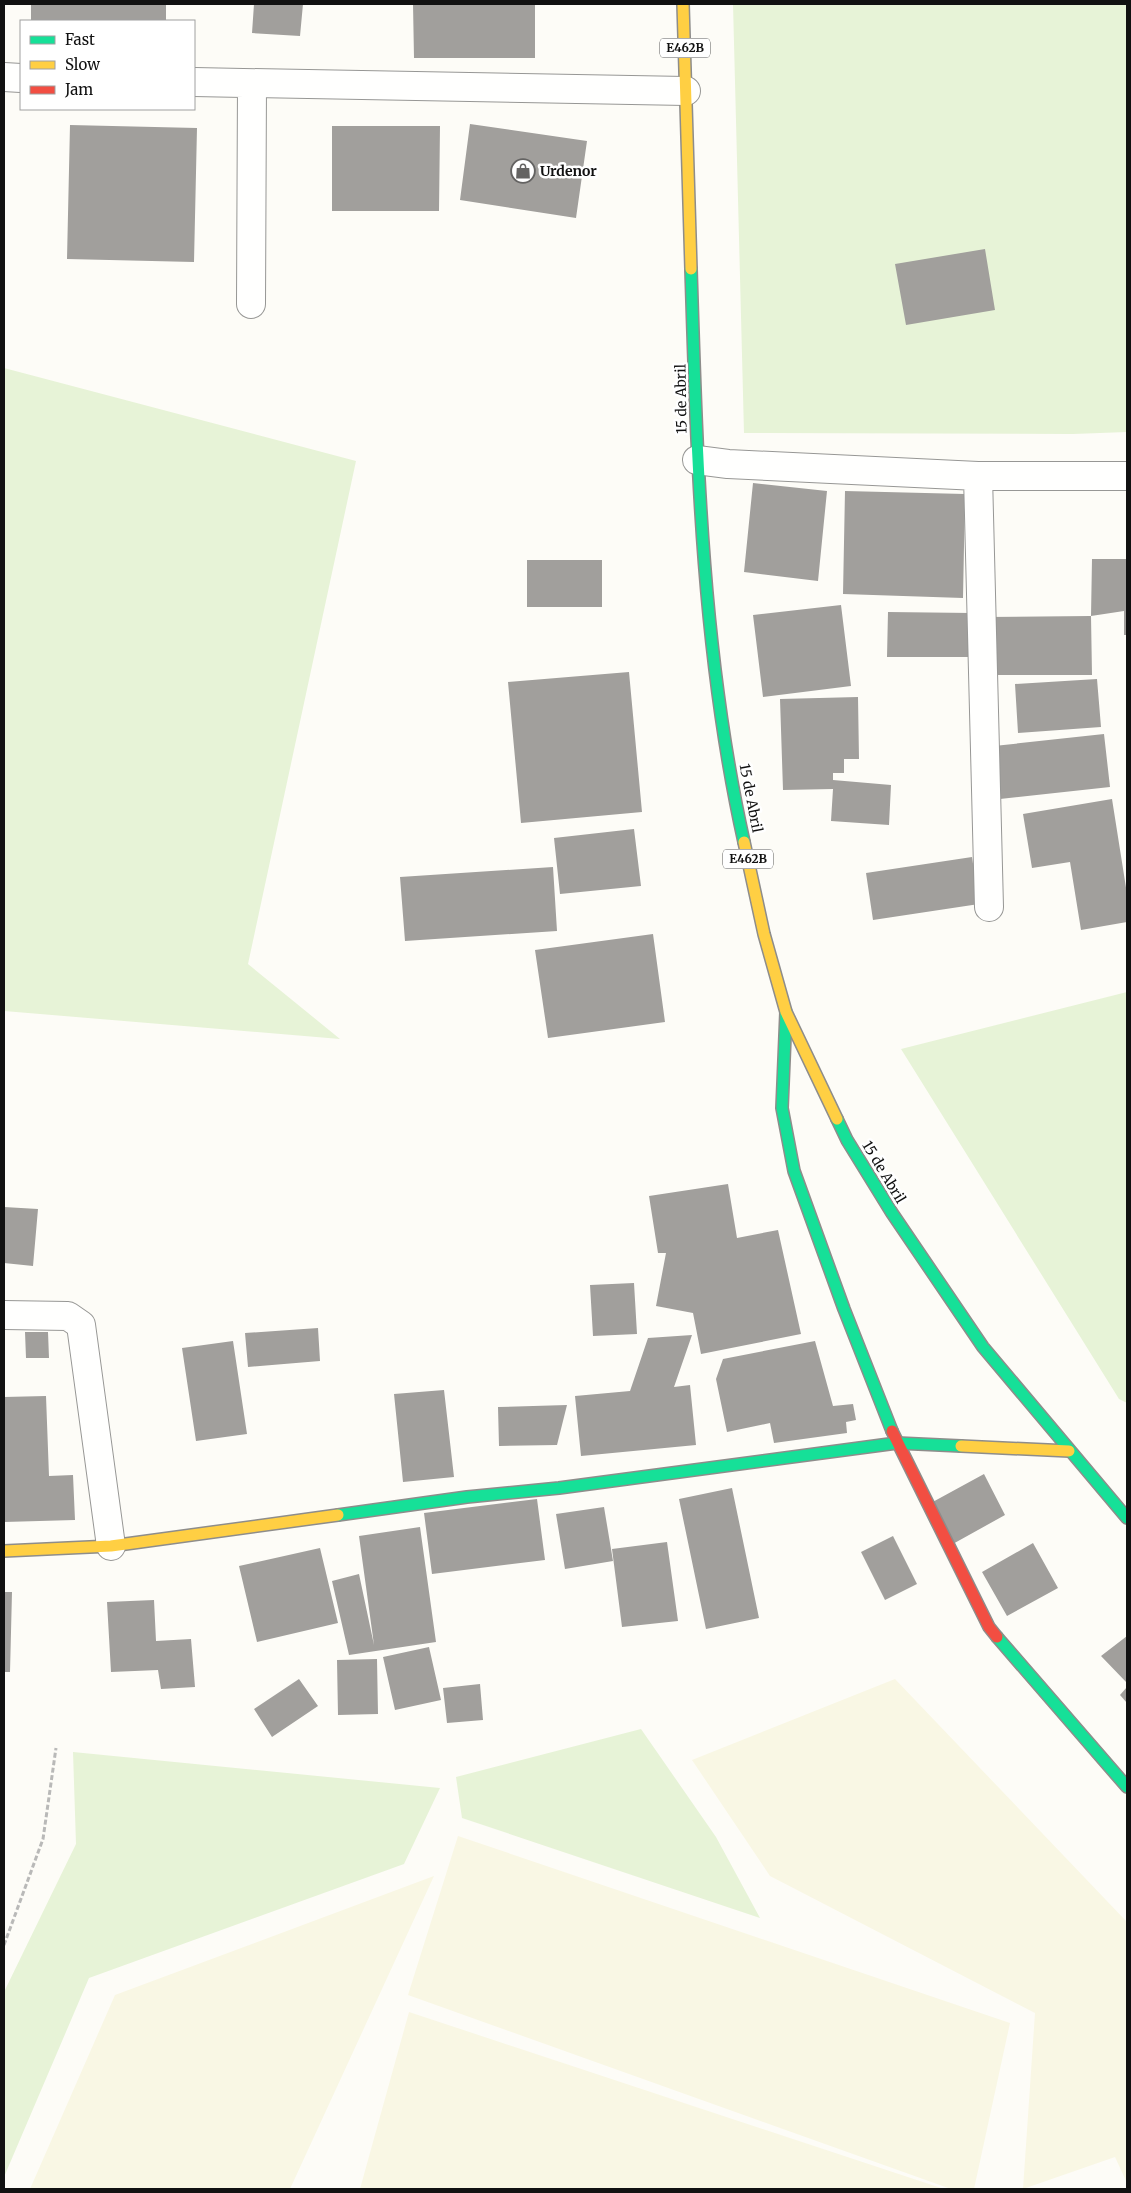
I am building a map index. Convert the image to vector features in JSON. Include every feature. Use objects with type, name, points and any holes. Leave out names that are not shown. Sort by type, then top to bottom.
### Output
[{"type":"street","name":"15 de Abril","points":[[684,4],[697,460],[715,682],[737,812],[764,934],[786,1012],[847,1140],[892,1213],[983,1347],[1127,1518]]},
{"type":"street","points":[[4,77],[20,78]]},
{"type":"street","points":[[195,82],[686,91]]},
{"type":"street","points":[[251,304],[252,84]]},
{"type":"street","points":[[697,460],[728,464],[978,476],[1127,476]]},
{"type":"street","points":[[978,476],[990,907]]},
{"type":"street","points":[[786,1012],[782,1108],[794,1170],[844,1309],[897,1443],[988,1627],[1127,1787]]},
{"type":"street","points":[[4,1315],[68,1316],[81,1325],[111,1546]]},
{"type":"street","points":[[4,1551],[111,1546],[468,1497],[559,1488],[897,1443],[1069,1451]]},
{"type":"path","points":[[4,1945],[43,1839],[56,1748]]},
{"type":"shaded area","points":[[895,1679],[1127,1922],[1127,2183],[1115,2157],[1023,2189],[1035,2013],[770,1876],[692,1760]]},
{"type":"shaded area","points":[[458,1836],[1010,2023],[974,2189],[951,2189],[408,1995]]},
{"type":"shaded area","points":[[434,1876],[290,2189],[30,2189],[115,1995]]},
{"type":"shaded area","points":[[409,2012],[944,2189],[360,2189]]},
{"type":"green space","points":[[733,4],[1127,4],[1127,432],[1073,434],[744,433]]},
{"type":"green space","points":[[4,368],[356,461],[248,964],[340,1039],[4,1011]]},
{"type":"green space","points":[[1127,992],[1127,1403],[1119,1399],[901,1049]]},
{"type":"green space","points":[[641,1729],[716,1837],[760,1918],[462,1818],[456,1777]]},
{"type":"green space","points":[[73,1752],[440,1788],[404,1864],[89,1978],[4,2177],[4,1992],[76,1844]]},
{"type":"building","points":[[31,4],[166,4],[166,20],[31,20]]},
{"type":"building","points":[[254,4],[303,4],[300,36],[252,33]]},
{"type":"building","points":[[413,4],[535,4],[535,58],[414,58]]},
{"type":"building","name":"Urdenor","points":[[470,124],[587,141],[576,218],[460,200]]},
{"type":"building","points":[[70,125],[197,128],[194,262],[67,259]]},
{"type":"building","points":[[332,126],[440,126],[439,211],[332,211]]},
{"type":"building","points":[[985,249],[995,310],[906,325],[895,264]]},
{"type":"building","points":[[753,483],[827,491],[818,581],[744,572]]},
{"type":"building","points":[[845,491],[965,494],[963,598],[843,594]]},
{"type":"building","points":[[1092,559],[1127,559],[1127,635],[1124,635],[1124,611],[1091,616]]},
{"type":"building","points":[[527,560],[602,560],[602,607],[527,607]]},
{"type":"building","points":[[841,605],[851,686],[763,697],[753,615]]},
{"type":"building","points":[[888,612],[972,613],[972,657],[887,657]]},
{"type":"building","points":[[1091,616],[1092,675],[986,675],[985,617]]},
{"type":"building","points":[[629,672],[642,812],[521,823],[508,682]]},
{"type":"building","points":[[1097,679],[1101,727],[1018,733],[1015,684]]},
{"type":"building","points":[[858,697],[859,759],[844,759],[844,773],[833,773],[833,780],[891,785],[889,825],[831,821],[833,789],[783,790],[780,699]]},
{"type":"building","points":[[1104,734],[1110,787],[1000,799],[994,746]]},
{"type":"building","points":[[1112,799],[1127,894],[1127,922],[1081,930],[1070,862],[1032,868],[1023,814]]},
{"type":"building","points":[[634,829],[641,886],[560,894],[554,838]]},
{"type":"building","points":[[972,857],[979,904],[873,920],[866,873]]},
{"type":"building","points":[[553,867],[557,931],[405,941],[400,877]]},
{"type":"building","points":[[653,934],[665,1022],[548,1038],[535,950]]},
{"type":"building","points":[[728,1184],[737,1238],[778,1230],[801,1334],[701,1354],[693,1313],[656,1306],[666,1253],[658,1253],[649,1196]]},
{"type":"building","points":[[4,1207],[38,1209],[33,1266],[4,1263]]},
{"type":"building","points":[[634,1283],[637,1334],[593,1336],[590,1285]]},
{"type":"building","points":[[318,1328],[320,1361],[248,1367],[245,1333]]},
{"type":"building","points":[[25,1332],[48,1332],[49,1358],[26,1358]]},
{"type":"building","points":[[692,1335],[674,1387],[690,1385],[696,1445],[581,1456],[575,1396],[630,1391],[648,1338]]},
{"type":"building","points":[[233,1341],[247,1434],[196,1441],[182,1348]]},
{"type":"building","points":[[815,1341],[833,1406],[853,1404],[856,1420],[846,1422],[847,1433],[774,1443],[770,1423],[727,1432],[716,1379],[723,1359]]},
{"type":"building","points":[[444,1390],[454,1477],[403,1482],[394,1394]]},
{"type":"building","points":[[46,1396],[49,1476],[73,1475],[75,1520],[4,1522],[4,1397]]},
{"type":"building","points":[[567,1405],[557,1445],[499,1446],[498,1407]]},
{"type":"building","points":[[984,1474],[1005,1515],[951,1545],[929,1504]]},
{"type":"building","points":[[732,1488],[759,1618],[706,1629],[679,1499]]},
{"type":"building","points":[[537,1499],[545,1560],[432,1574],[424,1513]]},
{"type":"building","points":[[604,1507],[613,1561],[565,1569],[556,1514]]},
{"type":"building","points":[[420,1527],[436,1642],[349,1655],[332,1581],[359,1574],[374,1645],[359,1536]]},
{"type":"building","points":[[893,1536],[917,1584],[885,1600],[861,1552]]},
{"type":"building","points":[[667,1542],[678,1621],[622,1627],[612,1549]]},
{"type":"building","points":[[1033,1543],[1058,1588],[1007,1616],[982,1572]]},
{"type":"building","points":[[320,1548],[338,1623],[257,1642],[239,1566]]},
{"type":"building","points":[[4,1592],[12,1592],[10,1672],[4,1672]]},
{"type":"building","points":[[154,1600],[156,1641],[191,1639],[195,1687],[161,1689],[158,1670],[111,1672],[107,1602]]},
{"type":"building","points":[[1127,1636],[1127,1683],[1101,1656]]},
{"type":"building","points":[[429,1647],[441,1700],[395,1710],[383,1657]]},
{"type":"building","points":[[377,1659],[378,1714],[338,1715],[337,1660]]},
{"type":"building","points":[[299,1679],[318,1706],[272,1737],[254,1709]]},
{"type":"building","points":[[480,1684],[483,1720],[447,1723],[443,1688]]},
{"type":"building","points":[[1127,1687],[1127,1703],[1120,1695]]},
{"type":"traffic: fast","points":[[691,269],[699,485],[710,629],[730,771],[744,842]]},
{"type":"traffic: fast","points":[[786,1012],[782,1108],[794,1171],[844,1309],[892,1431]]},
{"type":"traffic: fast","points":[[837,1119],[847,1140],[892,1213],[983,1347],[1127,1518]]},
{"type":"traffic: fast","points":[[338,1515],[897,1443],[961,1446]]},
{"type":"traffic: fast","points":[[997,1637],[1127,1787]]},
{"type":"traffic: slow","points":[[683,4],[691,269]]},
{"type":"traffic: slow","points":[[744,842],[764,934],[786,1012],[837,1119]]},
{"type":"traffic: slow","points":[[961,1446],[1069,1451]]},
{"type":"traffic: slow","points":[[4,1551],[111,1546],[338,1515]]},
{"type":"traffic: jam","points":[[892,1431],[989,1627],[997,1637]]},
{"type":"place","name":"Urdenor","points":[[523,171]]}]
